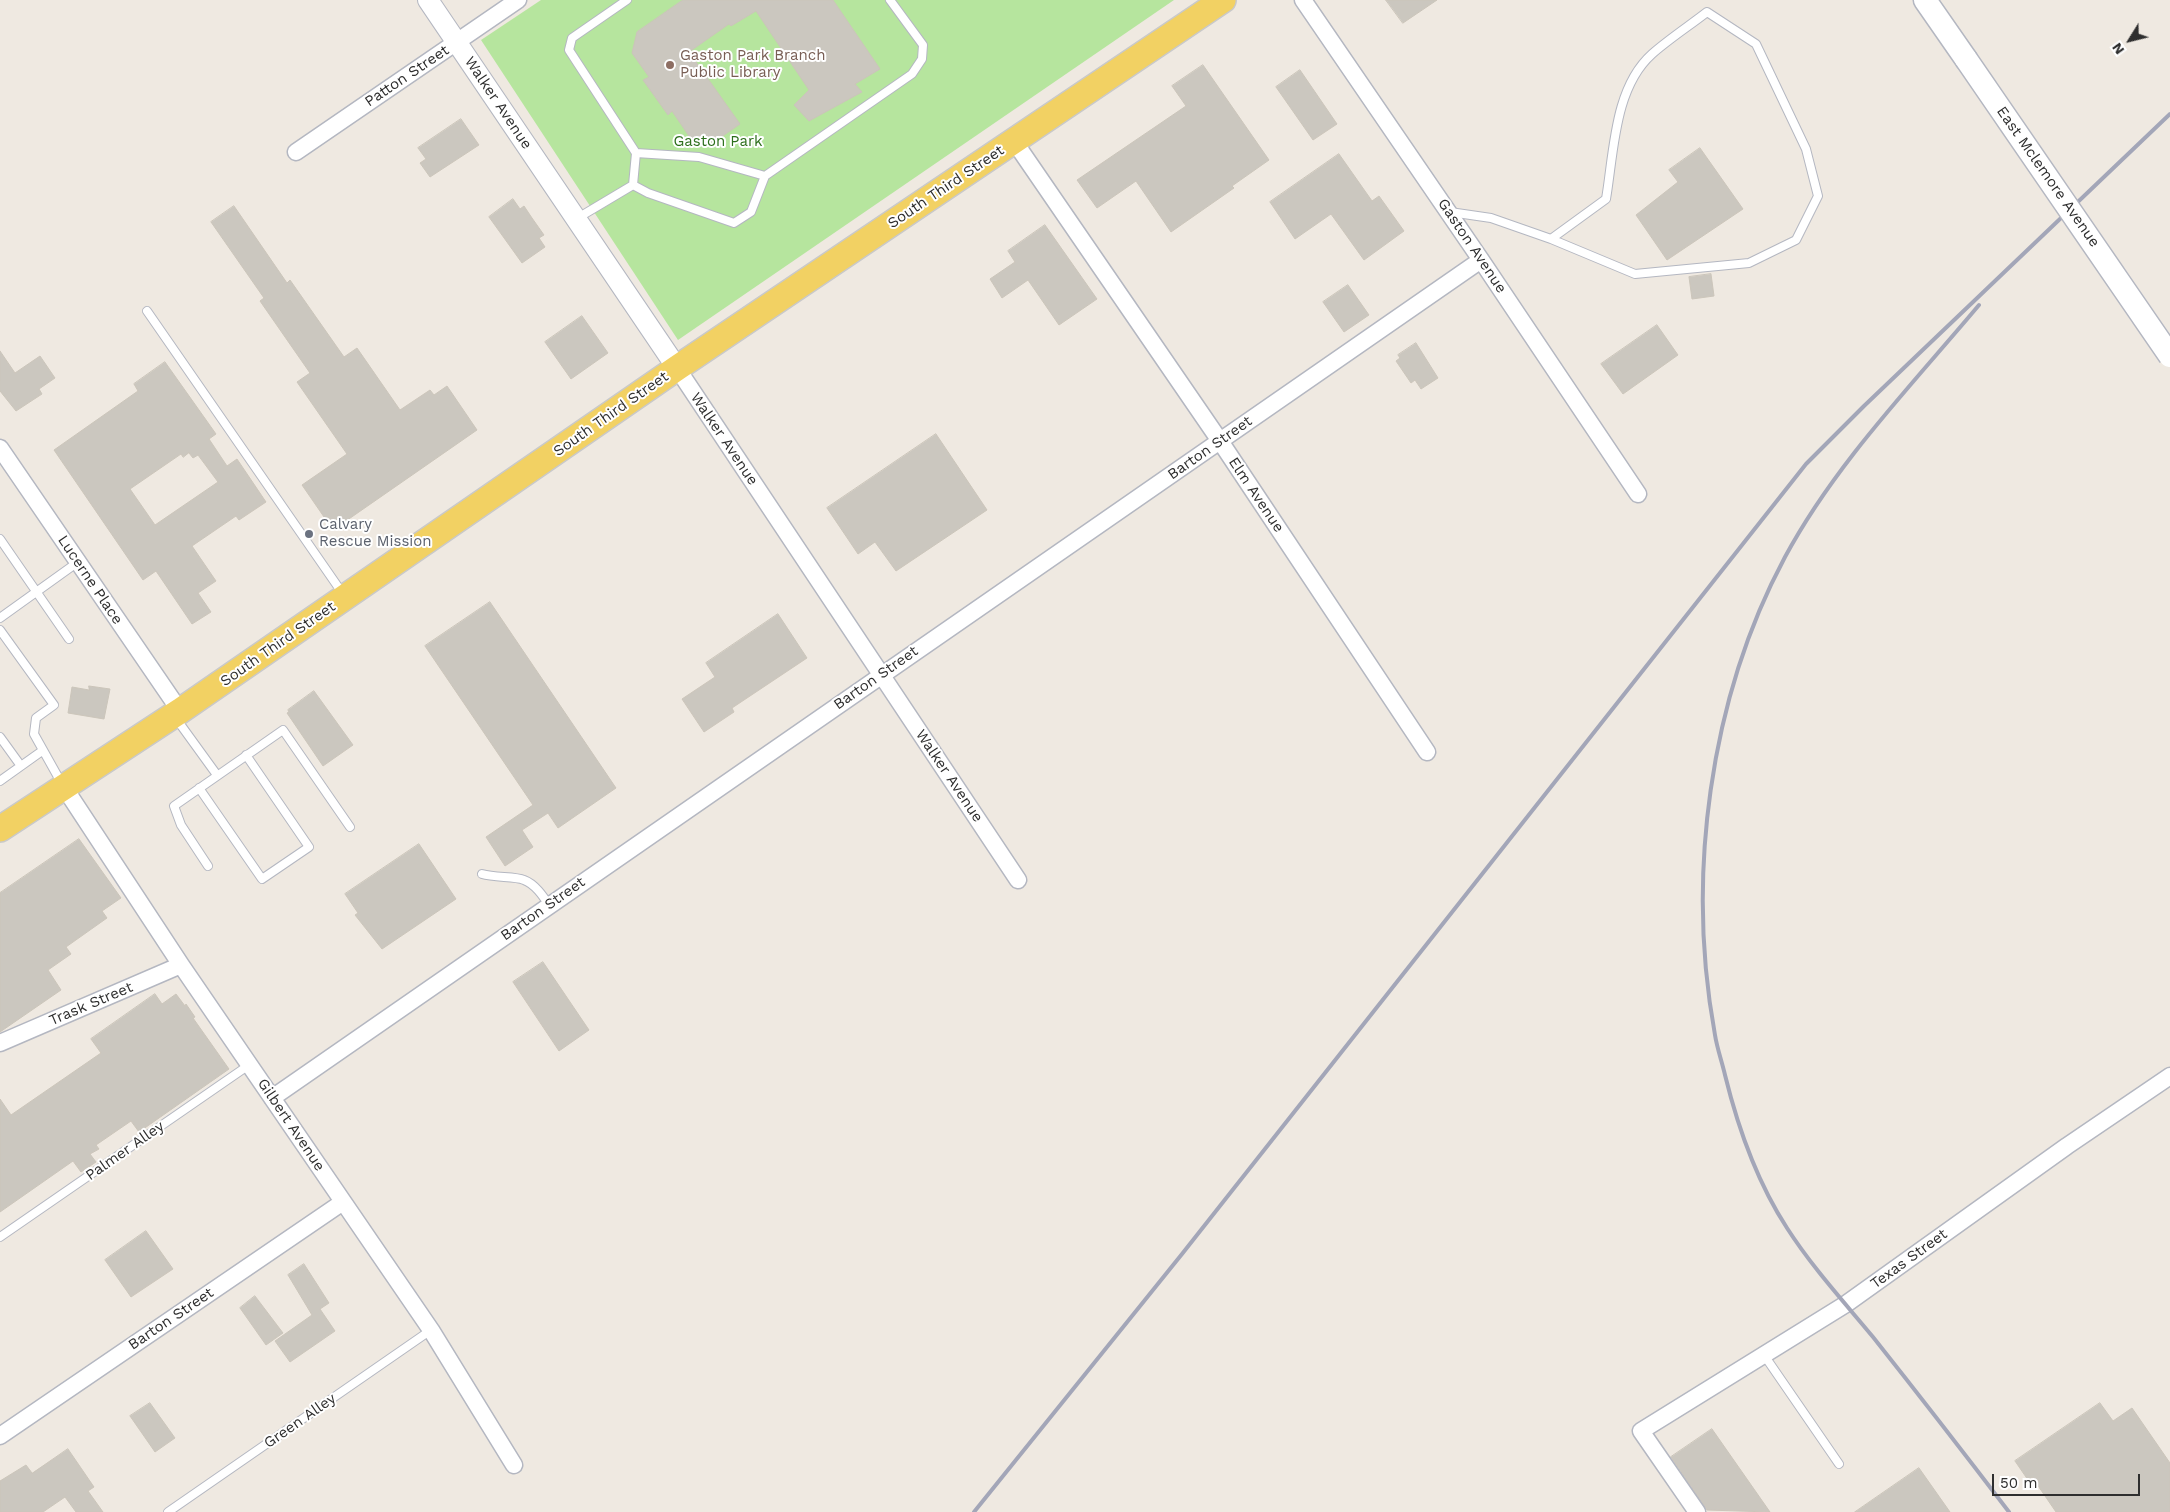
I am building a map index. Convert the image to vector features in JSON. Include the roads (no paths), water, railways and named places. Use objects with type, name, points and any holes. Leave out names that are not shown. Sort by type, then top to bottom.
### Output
[{"type":"main road","name":"South Third Street","points":[[0,829],[177,714],[677,368],[1223,0]]},
{"type":"main road","name":"East Mclemore Avenue","points":[[1925,0],[2170,356]]},
{"type":"street","name":"Walker Avenue","points":[[428,0],[677,368],[1018,880]]},
{"type":"street","name":"Patton Street","points":[[296,152],[518,0]]},
{"type":"street","name":"Gaston Avenue","points":[[1303,0],[1638,494]]},
{"type":"street","name":"Elm Avenue","points":[[1014,141],[1220,441],[1427,752]]},
{"type":"street","name":"Barton Street","points":[[272,1098],[881,674],[1481,260]]},
{"type":"street","name":"Lucerne Place","points":[[0,448],[78,562],[177,714]]},
{"type":"street","name":"Gilbert Avenue","points":[[64,787],[181,965],[432,1330],[514,1464]]},
{"type":"street","name":"Trask Street","points":[[0,1043],[181,965]]},
{"type":"street","name":"Texas Street","points":[[1697,1512],[1641,1431],[1846,1304],[2067,1146],[2170,1076]]},
{"type":"street","name":"Barton Street","points":[[0,1436],[343,1202]]},
{"type":"lane","points":[[627,0],[572,38],[569,50],[636,153],[632,185]]},
{"type":"lane","points":[[632,185],[648,193],[734,223],[751,212],[765,176],[912,74],[922,59],[923,45],[890,0]]},
{"type":"lane","points":[[1448,212],[1490,218],[1551,239],[1635,274],[1749,263],[1796,240],[1818,196],[1806,149],[1756,44],[1707,12],[1651,55],[1631,80],[1628,89],[1620,116],[1606,199],[1551,239]]},
{"type":"lane","points":[[636,153],[698,157],[765,176]]},
{"type":"lane","points":[[576,219],[632,185]]},
{"type":"lane","points":[[147,311],[345,597]]},
{"type":"lane","points":[[0,539],[69,639]]},
{"type":"lane","points":[[0,618],[78,562]]},
{"type":"lane","points":[[0,630],[54,705],[36,718],[34,734],[64,787]]},
{"type":"lane","points":[[177,714],[217,775]]},
{"type":"lane","points":[[208,866],[181,825],[174,806],[283,730],[350,827]]},
{"type":"lane","points":[[0,737],[21,766]]},
{"type":"lane","points":[[0,781],[42,751]]},
{"type":"lane","points":[[198,788],[262,879],[309,847],[246,755]]},
{"type":"lane","points":[[482,874],[495,878],[524,880],[538,891],[549,905]]},
{"type":"lane","name":"Palmer Alley","points":[[0,1237],[249,1065]]},
{"type":"lane","name":"Green Alley","points":[[168,1512],[432,1330]]},
{"type":"lane","points":[[1764,1355],[1839,1464]]},
{"type":"railway","points":[[974,1512],[1182,1254],[1806,464],[1864,406],[2170,114]]},
{"type":"railway","points":[[1979,305],[1875,426],[1827,490],[1785,557],[1759,612],[1738,670],[1722,729],[1711,790],[1704,852],[1703,914],[1707,975],[1717,1045],[1742,1135],[1766,1192],[1807,1257],[1873,1337],[2009,1512]]},
{"type":"place","name":"Gaston Park Branch Public Library","points":[[670,65]]},
{"type":"place","name":"Calvary Rescue Mission","points":[[309,534]]},
{"type":"park label","name":"Gaston Park","points":[[718,142]]}]
